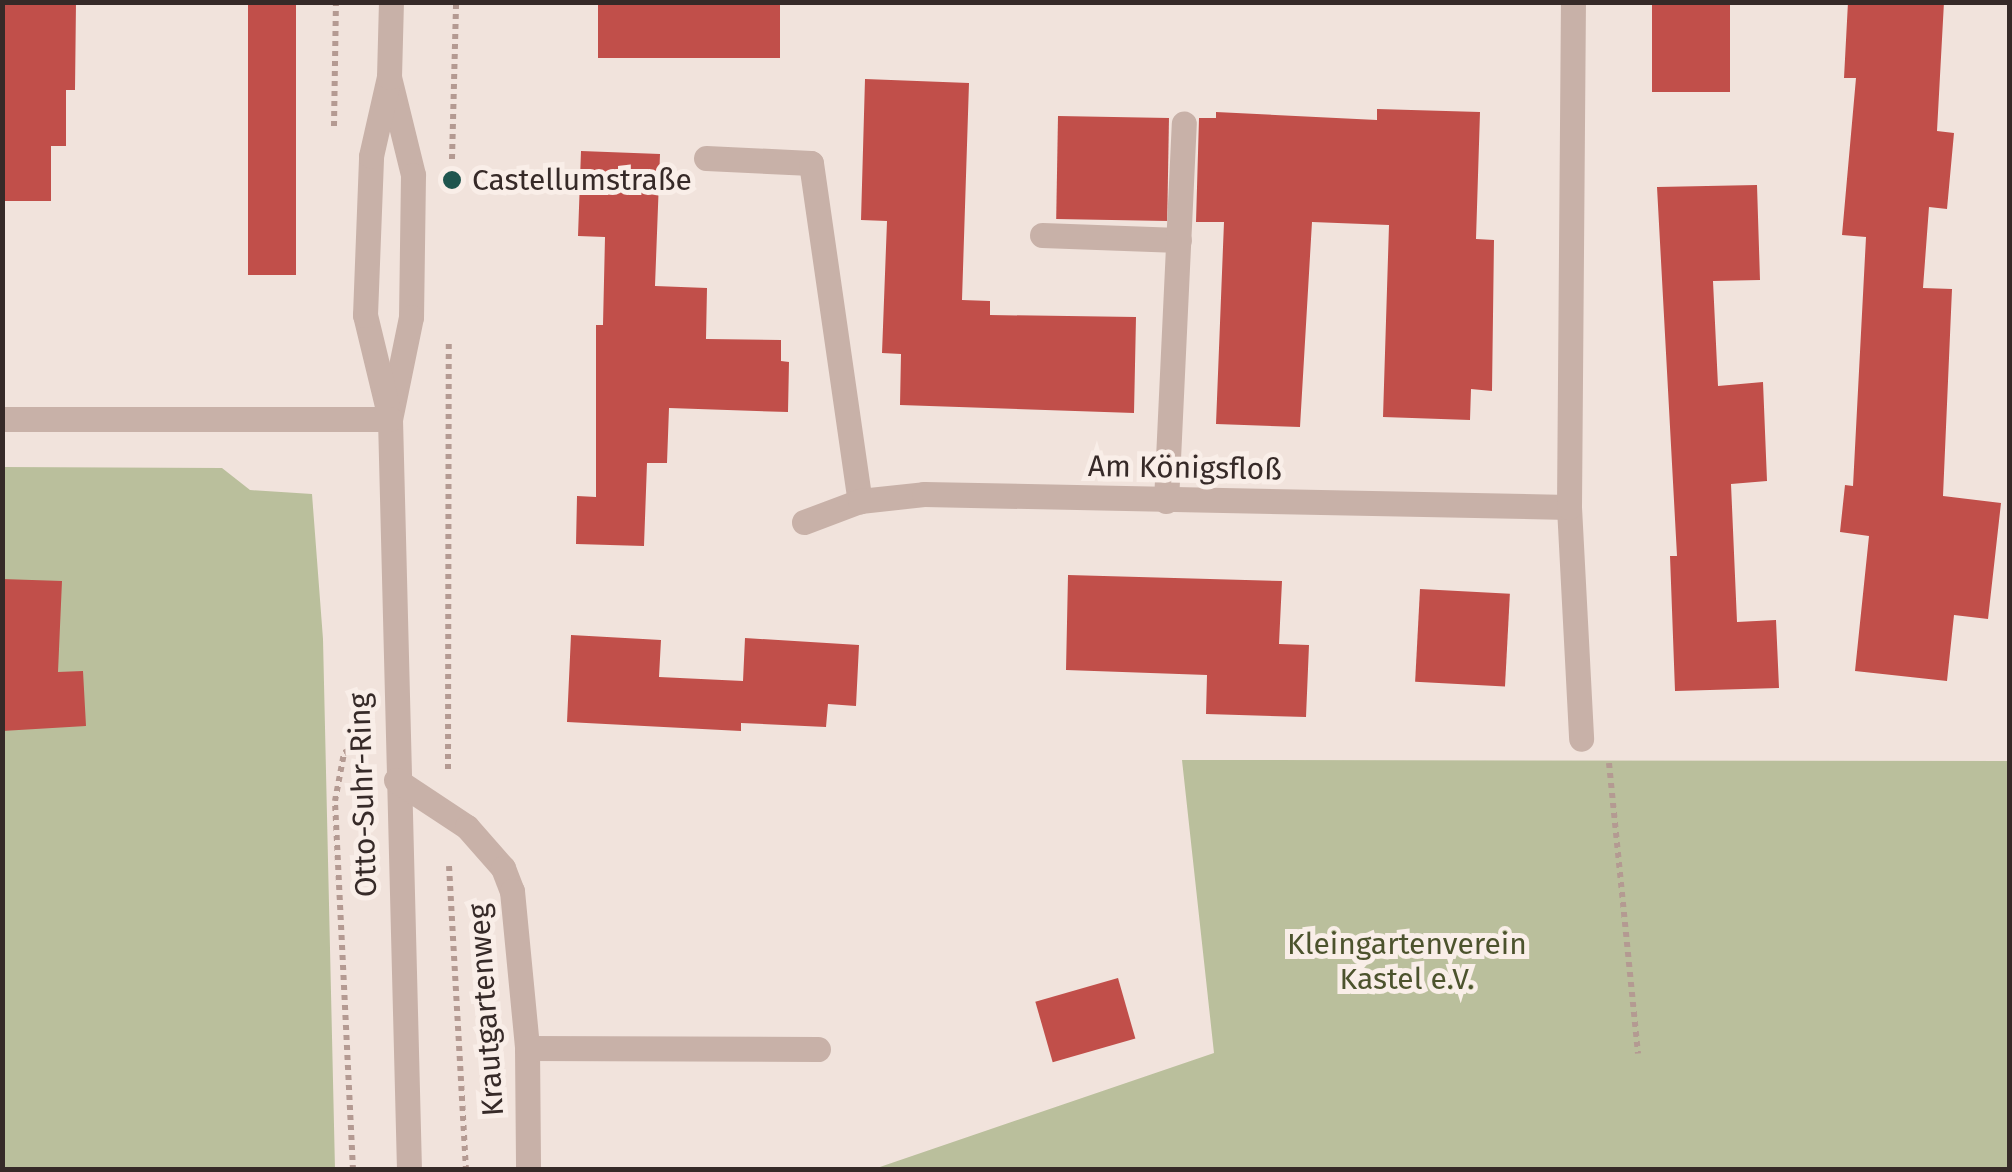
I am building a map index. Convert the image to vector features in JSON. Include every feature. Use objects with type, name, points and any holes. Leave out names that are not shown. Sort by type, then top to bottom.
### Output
[{"type":"street","name":"Otto-Suhr-Ring","points":[[391,2],[388,76],[371,156],[365,315],[390,419],[396,780],[409,1170]]},
{"type":"street","points":[[1573,2],[1570,507],[1581,739]]},
{"type":"street","name":"Otto-Suhr-Ring","points":[[388,76],[413,175],[409,338],[390,419]]},
{"type":"street","points":[[1166,502],[1184,123]]},
{"type":"street","points":[[706,158],[811,163],[860,501]]},
{"type":"street","points":[[1042,235],[1179,240]]},
{"type":"street","points":[[2,419],[390,419]]},
{"type":"street","name":"Am Königsfloß","points":[[804,522],[860,501],[924,494],[1166,502],[1570,507]]},
{"type":"street","name":"Krautgartenweg","points":[[396,780],[447,809],[502,868],[512,891],[526,1048],[528,1170]]},
{"type":"street","points":[[526,1048],[818,1048]]},
{"type":"path","points":[[452,180],[456,2]]},
{"type":"path","points":[[450,335],[447,809],[466,1170]]},
{"type":"path","points":[[1581,739],[1614,767],[1638,1054]]},
{"type":"path","points":[[344,754],[335,802],[352,1170]]},
{"type":"green space","points":[[3,467],[222,468],[250,490],[312,494],[323,639],[335,1169],[3,1170]]},
{"type":"green space","name":"Kleingartenverein Kastel e.V.","points":[[1182,760],[2009,761],[2009,1169],[874,1169],[1214,1053]]},
{"type":"building","points":[[2,2],[76,2],[75,90],[66,90],[66,146],[51,146],[51,201],[2,201]]},
{"type":"building","points":[[248,2],[296,2],[296,275],[248,275]]},
{"type":"building","points":[[598,2],[780,2],[780,58],[598,58]]},
{"type":"building","points":[[1652,2],[1730,2],[1730,92],[1652,92]]},
{"type":"building","points":[[1848,2],[1944,2],[1937,131],[1954,133],[1947,209],[1929,207],[1923,288],[1952,289],[1943,496],[2001,503],[1988,619],[1954,615],[1947,681],[1855,671],[1869,536],[1840,532],[1845,485],[1853,486],[1866,237],[1842,235],[1856,78],[1844,78]]},
{"type":"building","points":[[865,79],[969,83],[962,300],[990,301],[990,315],[1136,317],[1134,413],[900,405],[901,354],[882,353],[887,221],[861,220]]},
{"type":"building","points":[[1377,109],[1480,112],[1476,239],[1494,240],[1492,391],[1471,389],[1470,420],[1383,417],[1389,225],[1312,222],[1300,427],[1216,424],[1224,222],[1196,222],[1199,118],[1216,118],[1216,112],[1377,120]]},
{"type":"building","points":[[1058,116],[1169,118],[1167,221],[1056,219]]},
{"type":"building","points":[[581,151],[660,154],[655,286],[707,288],[706,339],[781,340],[781,361],[789,362],[788,412],[669,408],[667,463],[647,463],[644,546],[576,544],[577,496],[596,497],[596,325],[603,325],[605,237],[578,236]]},
{"type":"building","points":[[1757,185],[1760,280],[1713,281],[1718,386],[1763,382],[1767,481],[1731,484],[1737,622],[1776,620],[1779,688],[1675,691],[1670,556],[1677,556],[1657,187]]},
{"type":"building","points":[[1068,575],[1282,581],[1279,644],[1309,645],[1306,717],[1206,714],[1207,675],[1066,670]]},
{"type":"building","points":[[2,579],[62,581],[58,672],[83,671],[86,726],[2,731]]},
{"type":"building","points":[[1420,589],[1510,594],[1505,687],[1415,682]]},
{"type":"building","points":[[571,635],[661,640],[659,677],[743,681],[745,638],[859,645],[856,706],[828,704],[826,727],[741,723],[741,731],[567,722]]},
{"type":"building","points":[[1118,978],[1135,1039],[1053,1062],[1035,1002]]},
{"type":"place","name":"Castellumstraße","points":[[452,180]]}]
